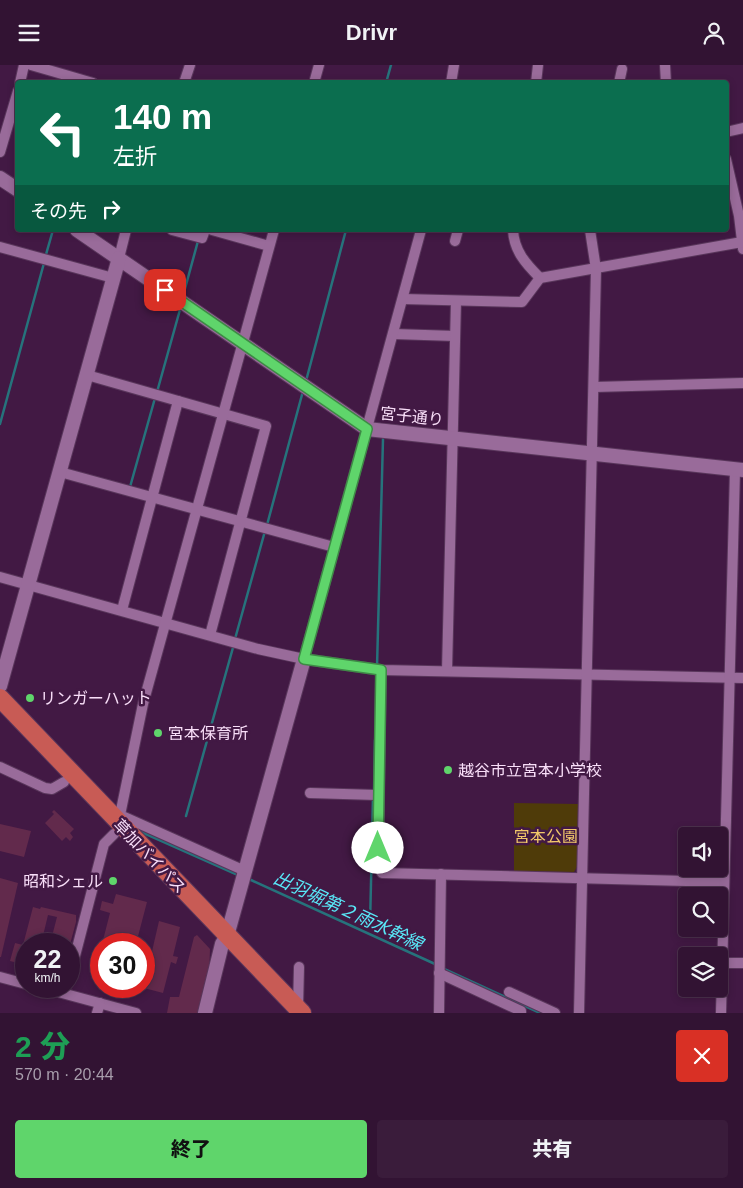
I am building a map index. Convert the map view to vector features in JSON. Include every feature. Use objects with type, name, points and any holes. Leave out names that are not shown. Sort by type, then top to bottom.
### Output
[{"type":"highway","name":"草加バイパス","points":[[0,698],[224,940],[296,1012]]},
{"type":"highway","name":"草加バイパス","points":[[0,715],[64,781],[116,823]]},
{"type":"street","points":[[21,80],[24,65]]},
{"type":"street","points":[[31,65],[83,80]]},
{"type":"street","points":[[185,80],[190,65]]},
{"type":"street","points":[[315,80],[319,65]]},
{"type":"street","points":[[452,80],[454,65]]},
{"type":"street","points":[[536,80],[538,65]]},
{"type":"street","points":[[665,65],[666,80]]},
{"type":"street","points":[[620,80],[622,69]]},
{"type":"street","points":[[0,151],[15,101]]},
{"type":"street","points":[[729,129],[743,128]]},
{"type":"street","points":[[729,172],[742,230],[743,249]]},
{"type":"street","points":[[0,178],[15,188]]},
{"type":"street","name":"宮子通り","points":[[80,232],[367,429],[739,470]]},
{"type":"street","points":[[0,686],[125,232]]},
{"type":"street","points":[[180,232],[202,238],[204,232]]},
{"type":"street","points":[[219,232],[269,246]]},
{"type":"street","points":[[80,937],[104,844],[116,823],[136,731],[273,232]]},
{"type":"street","points":[[205,1013],[404,299],[421,232]]},
{"type":"street","points":[[455,241],[457,232]]},
{"type":"street","points":[[513,232],[522,260],[540,279]]},
{"type":"street","points":[[579,1013],[596,269],[590,232]]},
{"type":"street","points":[[404,299],[522,302],[540,279],[742,242]]},
{"type":"street","points":[[0,247],[113,278]]},
{"type":"street","points":[[447,671],[456,301]]},
{"type":"street","points":[[394,334],[455,336]]},
{"type":"street","points":[[87,375],[266,426],[210,635]]},
{"type":"street","points":[[594,387],[743,383]]},
{"type":"street","points":[[122,610],[178,401]]},
{"type":"street","points":[[722,947],[729,678],[739,470]]},
{"type":"street","points":[[60,472],[334,547]]},
{"type":"street","points":[[0,577],[304,659],[381,670],[743,678]]},
{"type":"street","points":[[381,670],[377,795],[378,866],[382,873],[724,882]]},
{"type":"street","points":[[0,767],[45,788],[52,789],[64,781]]},
{"type":"street","points":[[310,793],[377,795]]},
{"type":"street","points":[[116,823],[245,871]]},
{"type":"street","points":[[439,1013],[441,874]]},
{"type":"street","points":[[728,963],[743,963]]},
{"type":"street","points":[[296,1012],[299,967]]},
{"type":"street","points":[[439,973],[523,1012]]},
{"type":"street","points":[[0,977],[15,981]]},
{"type":"street","points":[[509,991],[555,1013]]},
{"type":"street","points":[[721,997],[721,1013]]},
{"type":"street","points":[[80,998],[98,1008],[136,1013]]},
{"type":"green space","name":"宮本公園","points":[[514,803],[578,804],[577,867],[574,872],[514,871]]},
{"type":"building","points":[[54,810],[74,829],[70,833],[73,837],[70,841],[66,837],[62,841],[45,823],[54,814],[52,812]]},
{"type":"building","points":[[0,824],[31,831],[24,857],[0,851]]},
{"type":"building","points":[[0,878],[18,883],[1,957],[0,957]]},
{"type":"building","points":[[116,894],[147,902],[139,933],[105,933],[110,913],[100,910],[102,901],[113,904]]},
{"type":"building","points":[[33,907],[76,915],[73,933],[53,933],[57,917],[48,915],[44,933],[26,933]]},
{"type":"building","points":[[159,921],[180,927],[173,956],[178,957],[176,964],[171,962],[163,993],[155,991],[155,938]]},
{"type":"building","points":[[197,935],[210,949],[209,976],[199,1013],[167,1013],[170,997],[179,997],[194,937]]},
{"type":"building","points":[[15,943],[15,962],[10,961]]},
{"type":"waterway","points":[[387,80],[391,65]]},
{"type":"waterway","points":[[45,258],[52,232]]},
{"type":"waterway","points":[[306,381],[345,232]]},
{"type":"waterway","points":[[183,296],[198,241]]},
{"type":"waterway","points":[[0,424],[44,263]]},
{"type":"waterway","points":[[157,392],[181,306]]},
{"type":"waterway","points":[[267,525],[303,391]]},
{"type":"waterway","points":[[130,487],[155,398]]},
{"type":"waterway","points":[[377,667],[383,439]]},
{"type":"waterway","points":[[235,639],[265,531]]},
{"type":"waterway","points":[[186,816],[234,644]]},
{"type":"waterway","points":[[374,792],[375,740]]},
{"type":"waterway","points":[[370,925],[373,797]]},
{"type":"waterway","name":"出羽堀第２雨水幹線","points":[[139,831],[238,875]]},
{"type":"waterway","name":"出羽堀第２雨水幹線","points":[[251,880],[435,964]]},
{"type":"waterway","name":"出羽堀第２雨水幹線","points":[[442,968],[540,1013]]},
{"type":"place","name":"リンガーハット","points":[[30,698]]},
{"type":"place","name":"宮本保育所","points":[[158,733]]},
{"type":"place","name":"越谷市立宮本小学校","points":[[448,770]]},
{"type":"place","name":"昭和シェル","points":[[113,881]]},
{"type":"route","points":[[165,290],[367,429],[304,659],[381,670],[377,795],[378,848]]}]
